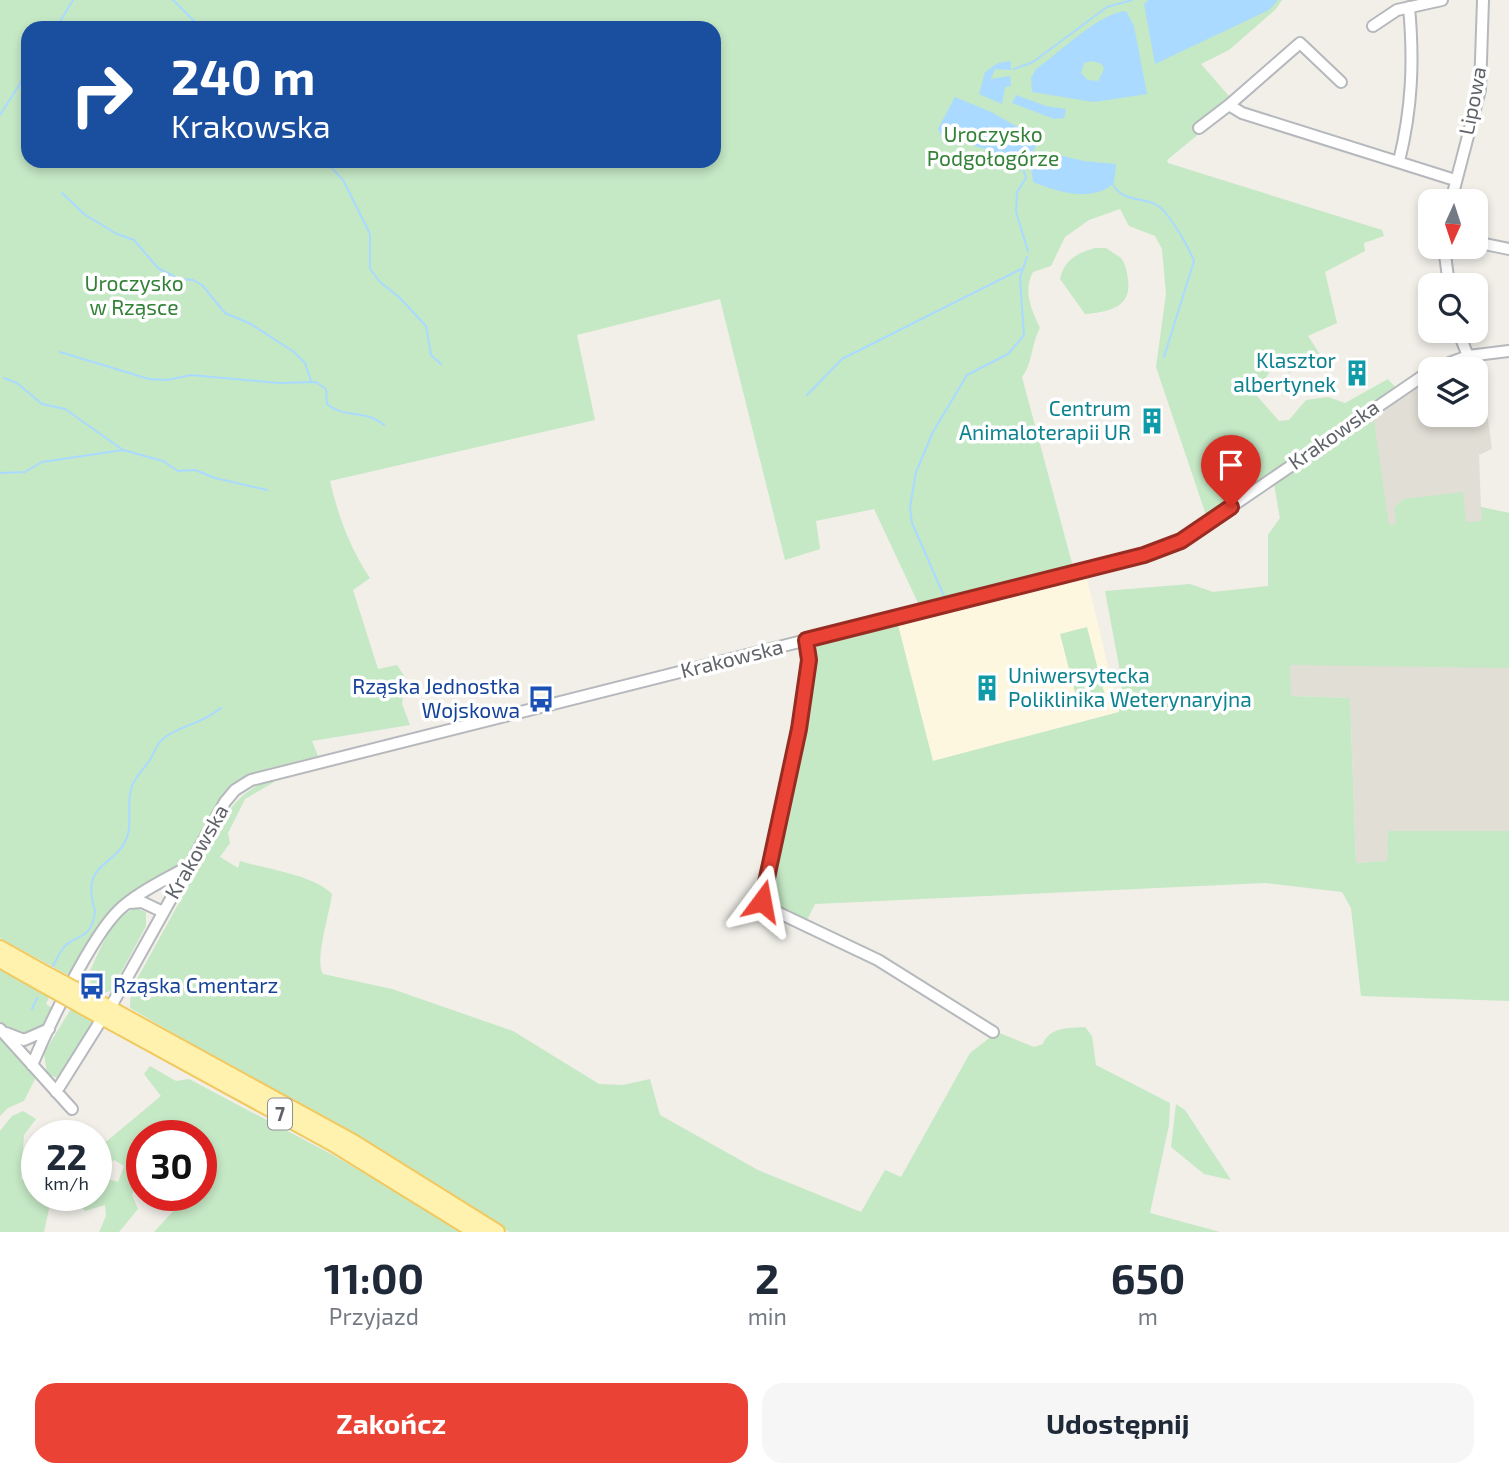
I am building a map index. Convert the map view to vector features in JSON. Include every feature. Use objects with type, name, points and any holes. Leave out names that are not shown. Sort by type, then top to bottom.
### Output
[{"type":"main road","name":"7","points":[[0,948],[47,981]]},
{"type":"main road","name":"7","points":[[0,960],[47,981],[353,1142],[497,1232]]},
{"type":"main road","name":"7","points":[[107,1013],[332,1143],[476,1232]]},
{"type":"street","points":[[1373,26],[1397,10],[1443,0]]},
{"type":"street","name":"Lipowa","points":[[1453,189],[1480,90],[1483,0]]},
{"type":"street","points":[[1399,161],[1412,103],[1414,59],[1409,7]]},
{"type":"street","points":[[1199,128],[1300,43],[1340,82]]},
{"type":"street","points":[[1229,104],[1242,113],[1455,180]]},
{"type":"street","points":[[1488,245],[1509,249]]},
{"type":"street","points":[[1463,343],[1468,356]]},
{"type":"street","name":"Krakowska","points":[[1468,356],[1509,351]]},
{"type":"street","name":"Krakowska","points":[[57,1091],[107,1013],[188,866],[232,793],[261,776],[1081,573],[1144,555],[1181,541],[1418,379]]},
{"type":"street","points":[[806,640],[809,660],[799,729],[762,901],[779,913],[878,960],[993,1032]]},
{"type":"street","points":[[32,1065],[108,923],[129,902],[188,866]]},
{"type":"street","points":[[141,894],[165,908]]},
{"type":"street","points":[[129,902],[142,902],[165,908]]},
{"type":"street","points":[[1,1030],[24,1040],[49,1029]]},
{"type":"street","points":[[1,1030],[72,1109]]},
{"type":"shaded area","points":[[1418,384],[1418,427],[1488,427],[1488,419],[1492,449],[1479,455],[1481,507],[1509,513],[1509,831],[1389,831],[1387,861],[1356,863],[1350,698],[1291,696],[1270,665],[1268,535],[1280,518],[1274,483]]},
{"type":"shaded area","points":[[1087,579],[1119,712],[932,761],[898,625]]},
{"type":"green space","points":[[0,0],[1282,0],[1276,9],[1229,50],[1201,64],[1229,96],[1197,124],[1205,129],[1167,160],[1168,163],[1382,230],[1384,236],[1364,243],[1365,251],[1325,272],[1337,323],[1308,336],[1323,359],[1317,369],[1301,367],[1289,373],[1275,360],[1257,396],[1279,421],[1289,420],[1306,400],[1328,397],[1345,403],[1388,379],[1395,387],[1207,518],[1156,367],[1166,294],[1162,249],[1155,236],[1129,226],[1120,209],[1089,220],[1065,237],[1051,266],[1033,272],[1030,279],[1028,293],[1040,328],[1022,377],[1073,567],[919,605],[874,509],[816,521],[820,549],[785,560],[720,299],[577,335],[595,420],[330,481],[346,531],[370,578],[353,590],[378,669],[397,665],[405,677],[402,704],[410,725],[312,741],[318,756],[262,770],[236,783],[220,799],[186,862],[109,912],[74,974],[66,974],[0,938]]},
{"type":"green space","points":[[1095,248],[1106,248],[1121,258],[1127,271],[1128,289],[1122,303],[1116,307],[1085,314],[1060,279],[1072,258]]},
{"type":"green space","points":[[1373,414],[1389,525],[1396,524],[1394,508],[1403,499],[1463,492],[1466,522],[1482,521],[1481,507],[1509,513],[1509,668],[1290,665],[1291,696],[1350,698],[1356,863],[1387,861],[1388,831],[1509,831],[1509,1001],[1361,996],[1351,908],[1342,892],[1265,883],[815,904],[807,920],[768,903],[766,890],[817,647],[821,643],[898,625],[933,761],[1119,712],[1122,682],[1105,591],[1190,584],[1213,592],[1268,586],[1268,535],[1280,518],[1274,483]]},
{"type":"green space","points":[[1087,627],[1101,681],[1084,685],[1085,689],[1101,682],[1105,695],[1079,708],[1060,634]]},
{"type":"green space","points":[[273,778],[274,782],[245,799],[228,833],[230,843],[220,857],[238,868],[240,861],[302,877],[324,887],[332,894],[321,948],[323,974],[392,989],[513,1031],[599,1084],[623,1085],[650,1079],[660,1115],[758,1170],[861,1212],[885,1170],[901,1177],[970,1053],[997,1032],[1034,1047],[1043,1044],[1055,1031],[1085,1027],[1092,1036],[1096,1065],[1170,1103],[1169,1125],[1150,1213],[1220,1232],[509,1232],[365,1140],[271,1090],[130,1008],[131,990],[208,850],[207,845],[241,797]]},
{"type":"green space","points":[[136,908],[146,912],[146,926],[111,991],[103,993],[89,985],[94,975],[90,971],[114,926],[120,918]]},
{"type":"green space","points":[[0,970],[50,995],[46,1004],[54,1009],[43,1024],[30,1033],[16,1032],[0,1021]]},
{"type":"green space","points":[[72,1007],[96,1019],[60,1079],[47,1074],[44,1053]]},
{"type":"green space","points":[[0,1038],[36,1077],[24,1101],[8,1108],[0,1116]]},
{"type":"green space","points":[[150,1066],[176,1081],[189,1079],[331,1154],[465,1232],[154,1232],[173,1211],[217,1211],[217,1120],[132,1120],[161,1096],[144,1074]]},
{"type":"green space","points":[[1176,1104],[1185,1110],[1231,1180],[1204,1174],[1171,1147]]},
{"type":"green space","points":[[23,1111],[36,1119],[21,1120],[21,1211],[49,1211],[44,1232],[0,1232],[0,1131],[12,1116]]},
{"type":"green space","points":[[126,1125],[126,1211],[136,1211],[119,1232],[99,1232],[106,1211],[112,1211],[112,1180],[118,1182],[124,1166],[112,1161],[112,1137]]},
{"type":"water","points":[[1148,0],[1278,0],[1269,10],[1155,64],[1144,4]]},
{"type":"water","points":[[1126,11],[1134,26],[1147,94],[1094,102],[1032,92],[1031,78],[1036,69],[1092,26],[1116,13]],"holes":[[[1092,61],[1102,64],[1104,69],[1098,81],[1088,80],[1081,73],[1084,63]]]},
{"type":"water","points":[[1011,61],[1011,70],[995,69],[991,79],[1010,76],[1011,86],[1005,87],[1002,104],[979,94],[985,72],[998,63]]},
{"type":"water","points":[[1016,95],[1046,106],[1066,109],[1064,118],[1054,119],[1012,103]]},
{"type":"water","points":[[955,97],[991,112],[1036,137],[1035,146],[1028,159],[1016,166],[985,149],[942,136],[938,129]]},
{"type":"water","points":[[1041,151],[1084,161],[1116,164],[1114,183],[1096,193],[1075,194],[1033,182],[1031,168]]},
{"type":"waterway","points":[[60,21],[73,0]]},
{"type":"waterway","points":[[173,0],[194,21]]},
{"type":"waterway","points":[[1014,69],[1033,62],[1107,7],[1132,0]]},
{"type":"waterway","points":[[0,115],[21,82]]},
{"type":"waterway","points":[[1022,165],[1026,178],[1017,192],[1016,212],[1028,251]]},
{"type":"waterway","points":[[332,168],[343,180],[370,234],[370,269],[426,326],[431,355],[441,364]]},
{"type":"waterway","points":[[1113,185],[1128,197],[1151,202],[1162,209],[1194,261],[1164,357]]},
{"type":"waterway","points":[[62,193],[84,214],[117,234],[134,240],[158,268],[179,279],[193,280],[202,285],[225,313],[251,324],[294,352],[305,363],[311,381]]},
{"type":"waterway","points":[[944,596],[912,523],[910,507],[916,472],[933,432],[967,375],[1008,354],[1024,335],[1020,278],[1027,257]]},
{"type":"waterway","points":[[807,395],[842,359],[1021,269]]},
{"type":"waterway","points":[[60,352],[149,379],[167,380],[191,375],[279,383],[316,382],[326,389],[327,404],[333,409],[369,417],[384,425]]},
{"type":"waterway","points":[[4,378],[17,383],[42,404],[65,409],[123,450]]},
{"type":"waterway","points":[[0,473],[25,472],[42,462],[123,450],[163,461],[178,471],[195,470],[215,478],[267,490]]},
{"type":"waterway","points":[[53,966],[64,947],[87,932],[93,921],[95,911],[91,894],[92,882],[96,873],[123,845],[129,828],[129,798],[132,786],[158,745],[170,734],[221,708]]},
{"type":"waterway","points":[[32,1009],[37,998]]},
{"type":"place","name":"Klasztor albertynek","points":[[1357,373]]},
{"type":"place","name":"Centrum Animaloterapii UR","points":[[1152,421]]},
{"type":"place","name":"Uniwersytecka Poliklinika Weterynaryjna","points":[[987,688]]},
{"type":"place","name":"Rząska Jednostka Wojskowa","points":[[541,699]]},
{"type":"place","name":"Rząska Cmentarz","points":[[92,986]]},
{"type":"route","points":[[762,901],[799,729],[809,660],[806,640],[1144,555],[1181,541],[1231,507]]},
{"type":"park label","name":"Uroczysko Podgołogórze","points":[[993,147]]},
{"type":"park label","name":"Uroczysko w Rząsce","points":[[134,296]]}]
